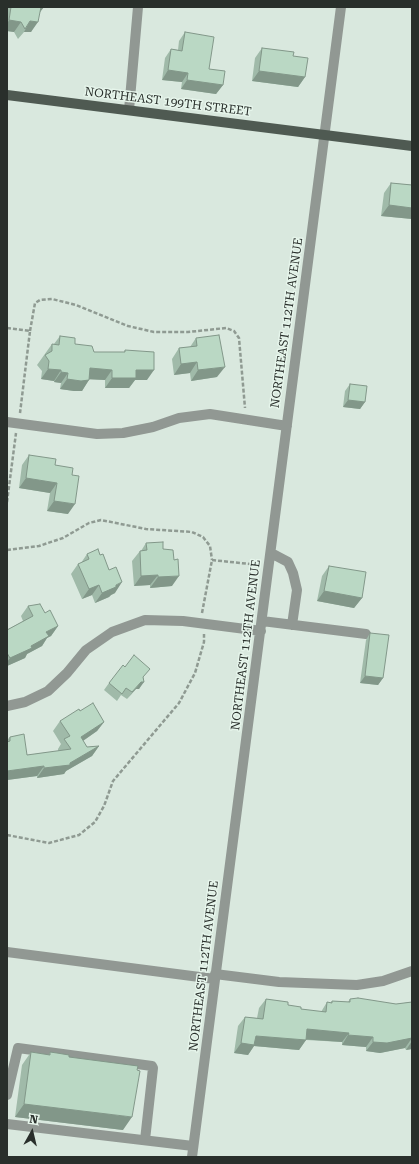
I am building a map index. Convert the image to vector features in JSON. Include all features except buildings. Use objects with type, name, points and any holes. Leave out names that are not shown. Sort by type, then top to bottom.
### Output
[{"type":"main road","name":"NORTHEAST 199TH STREET","points":[[7,94],[412,146]]},
{"type":"street","points":[[128,110],[138,7]]},
{"type":"street","name":"NORTHEAST 112TH AVENUE","points":[[192,1157],[341,7]]},
{"type":"street","points":[[7,422],[97,434],[123,433],[153,427],[179,418],[210,414],[287,426]]},
{"type":"street","points":[[271,553],[288,562],[293,573],[297,590],[292,625]]},
{"type":"street","points":[[7,706],[25,702],[48,691],[67,673],[86,650],[112,632],[145,620],[203,624],[261,631]]},
{"type":"street","points":[[262,621],[366,634]]},
{"type":"street","points":[[7,952],[215,977],[279,982],[357,985],[383,981],[412,971]]},
{"type":"street","points":[[7,1095],[16,1050],[18,1048],[152,1066],[145,1140]]},
{"type":"street","points":[[7,1124],[193,1146]]},
{"type":"path","points":[[7,502],[22,405],[30,331],[35,303],[40,300],[52,299],[76,305],[128,326],[154,332],[188,332],[226,328],[234,331],[239,338],[246,403],[245,419]]},
{"type":"path","points":[[7,328],[30,331]]},
{"type":"path","points":[[7,550],[39,546],[63,538],[89,523],[101,520],[146,529],[192,532],[203,537],[210,546],[212,560],[202,611],[204,642],[195,673],[179,703],[113,781],[104,806],[95,822],[79,835],[49,843],[7,835]]},
{"type":"path","points":[[212,560],[269,567]]}]
